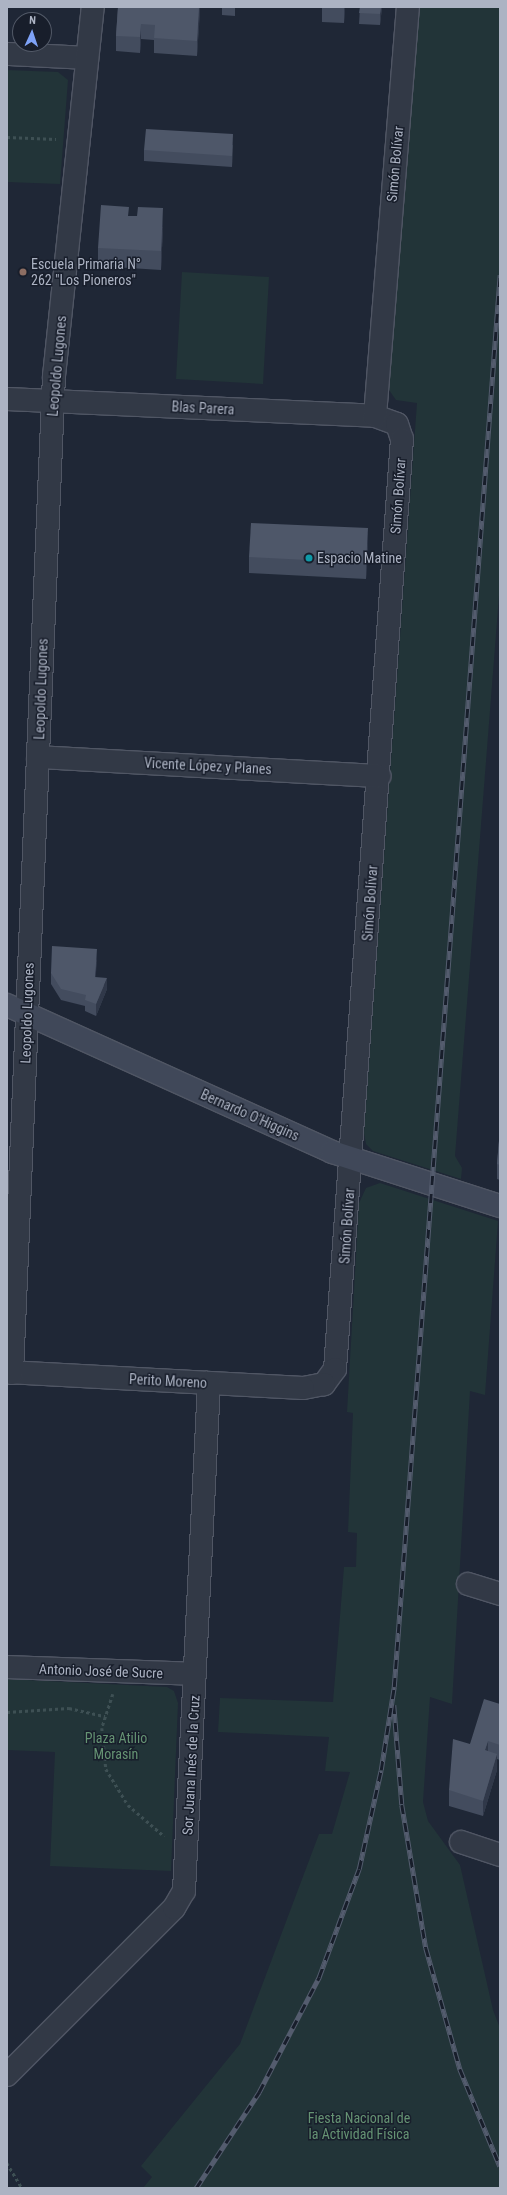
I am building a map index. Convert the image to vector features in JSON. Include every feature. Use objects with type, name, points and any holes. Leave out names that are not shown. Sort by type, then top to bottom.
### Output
[{"type":"main road","name":"Bernardo O'Higgins","points":[[7,1005],[352,1159],[500,1206]]},
{"type":"street","name":"Leopoldo Lugones","points":[[9,1373],[27,1014],[53,401],[93,7]]},
{"type":"street","name":"Simón Bolívar","points":[[375,416],[408,7]]},
{"type":"street","points":[[7,54],[87,58]]},
{"type":"street","name":"Blas Parera","points":[[7,399],[375,416],[397,424]]},
{"type":"street","name":"Simón Bolívar","points":[[328,1381],[337,1361],[352,1159],[402,439],[397,424]]},
{"type":"street","name":"Vicente López y Planes","points":[[38,757],[379,776]]},
{"type":"street","name":"Perito Moreno","points":[[9,1373],[303,1388],[328,1381]]},
{"type":"street","name":"Sor Juana Inés de la Cruz","points":[[7,2075],[183,1896],[196,1674],[209,1383]]},
{"type":"street","points":[[468,1584],[500,1594]]},
{"type":"street","name":"Antonio José de Sucre","points":[[7,1667],[196,1674]]},
{"type":"street","points":[[461,1842],[500,1855]]},
{"type":"path","points":[[58,146],[59,132]]},
{"type":"path","points":[[7,137],[58,139]]},
{"type":"path","points":[[107,1689],[115,1690],[105,1716],[102,1748],[110,1778],[128,1805],[167,1838],[167,1830]]},
{"type":"path","points":[[7,1712],[69,1708],[105,1716]]},
{"type":"path","points":[[7,2163],[22,2188]]},
{"type":"green space","points":[[419,7],[500,7],[500,583],[455,1156],[462,1168],[461,1179],[373,1151],[366,1144],[364,1133],[417,403],[396,400],[389,390]]},
{"type":"green space","points":[[7,70],[58,72],[68,80],[60,184],[7,182]]},
{"type":"green space","points":[[182,272],[269,277],[263,384],[176,379]]},
{"type":"green space","name":"Fiesta Nacional de la Actividad Física","points":[[380,1183],[498,1221],[485,1395],[470,1391],[452,1704],[430,1697],[423,1802],[428,1821],[460,1865],[493,2010],[500,2028],[500,2188],[143,2188],[152,2177],[141,2166],[240,2044],[319,1834],[332,1834],[350,1772],[325,1771],[329,1737],[218,1732],[220,1698],[333,1702],[344,1567],[356,1567],[357,1533],[348,1532],[353,1413],[347,1412],[359,1203],[366,1188]]},
{"type":"green space","name":"Plaza Atilio Morasín","points":[[7,1679],[167,1687],[174,1691],[178,1703],[171,1871],[50,1866],[55,1752],[7,1750]]},
{"type":"building","points":[[118,7],[199,7],[197,41],[154,38],[155,25],[141,24],[140,37],[116,36]]},
{"type":"building","points":[[360,7],[381,7],[380,14],[359,13]]},
{"type":"building","points":[[146,129],[233,134],[232,156],[144,150]]},
{"type":"building","points":[[101,205],[129,207],[128,216],[137,216],[138,207],[163,208],[161,251],[98,248]]},
{"type":"building","points":[[251,523],[368,528],[366,563],[249,557]]},
{"type":"building","points":[[52,946],[97,949],[95,977],[107,978],[96,1004],[85,1000],[86,995],[61,989],[51,973]]},
{"type":"building","points":[[500,1129],[500,1165],[497,1164]]},
{"type":"building","points":[[484,1699],[500,1704],[500,1745],[488,1741],[485,1750],[497,1754],[483,1801],[449,1790],[453,1739],[470,1744]]},
{"type":"railway","points":[[196,2188],[259,2092],[319,1977],[359,1869],[381,1770],[394,1687],[500,275]]},
{"type":"railway","points":[[394,1705],[402,1805],[426,1948],[460,2069],[500,2166]]},
{"type":"place","name":"Escuela Primaria N° 262 \"Los Pioneros\"","points":[[23,272]]},
{"type":"place","name":"Espacio Matine","points":[[309,558]]}]
